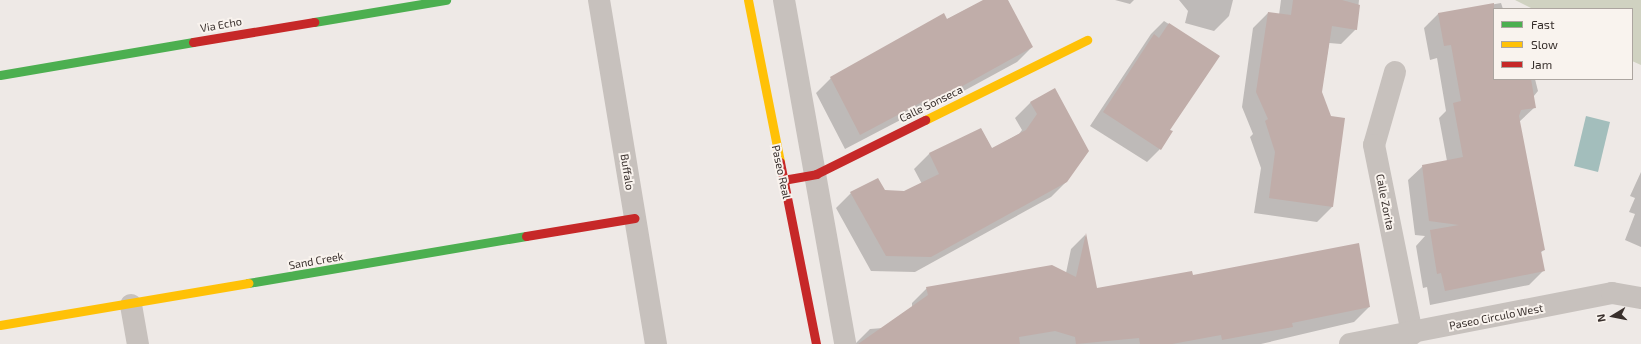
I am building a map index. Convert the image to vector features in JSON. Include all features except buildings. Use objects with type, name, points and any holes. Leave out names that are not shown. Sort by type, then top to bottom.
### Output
[{"type":"street","name":"Via Echo","points":[[0,75],[446,0]]},
{"type":"street","name":"Buffalo","points":[[599,0],[656,344]]},
{"type":"street","name":"Paseo Real","points":[[748,0],[816,344]]},
{"type":"street","points":[[784,0],[845,344]]},
{"type":"street","name":"Calle Sonseca","points":[[783,180],[816,174],[1087,40]]},
{"type":"street","name":"Calle Zorita","points":[[1395,72],[1374,146],[1412,334]]},
{"type":"street","name":"Sand Creek","points":[[0,325],[131,305],[635,218]]},
{"type":"street","name":"Paseo Circulo West","points":[[1350,344],[1412,334],[1612,293],[1641,298]]},
{"type":"street","points":[[131,305],[138,344]]},
{"type":"green space","points":[[1515,0],[1641,0],[1641,65],[1633,61],[1633,8],[1531,8]]},
{"type":"water","points":[[1586,116],[1610,122],[1598,172],[1574,166]]},
{"type":"traffic: fast","points":[[314,22],[446,0]]},
{"type":"traffic: fast","points":[[0,75],[193,42]]},
{"type":"traffic: fast","points":[[248,283],[526,236]]},
{"type":"traffic: slow","points":[[748,0],[780,162]]},
{"type":"traffic: slow","points":[[925,120],[1087,40]]},
{"type":"traffic: slow","points":[[0,325],[248,283]]},
{"type":"traffic: jam","points":[[193,42],[314,22]]},
{"type":"traffic: jam","points":[[783,180],[816,174],[925,120]]},
{"type":"traffic: jam","points":[[780,162],[816,344]]},
{"type":"traffic: jam","points":[[526,236],[635,218]]}]
